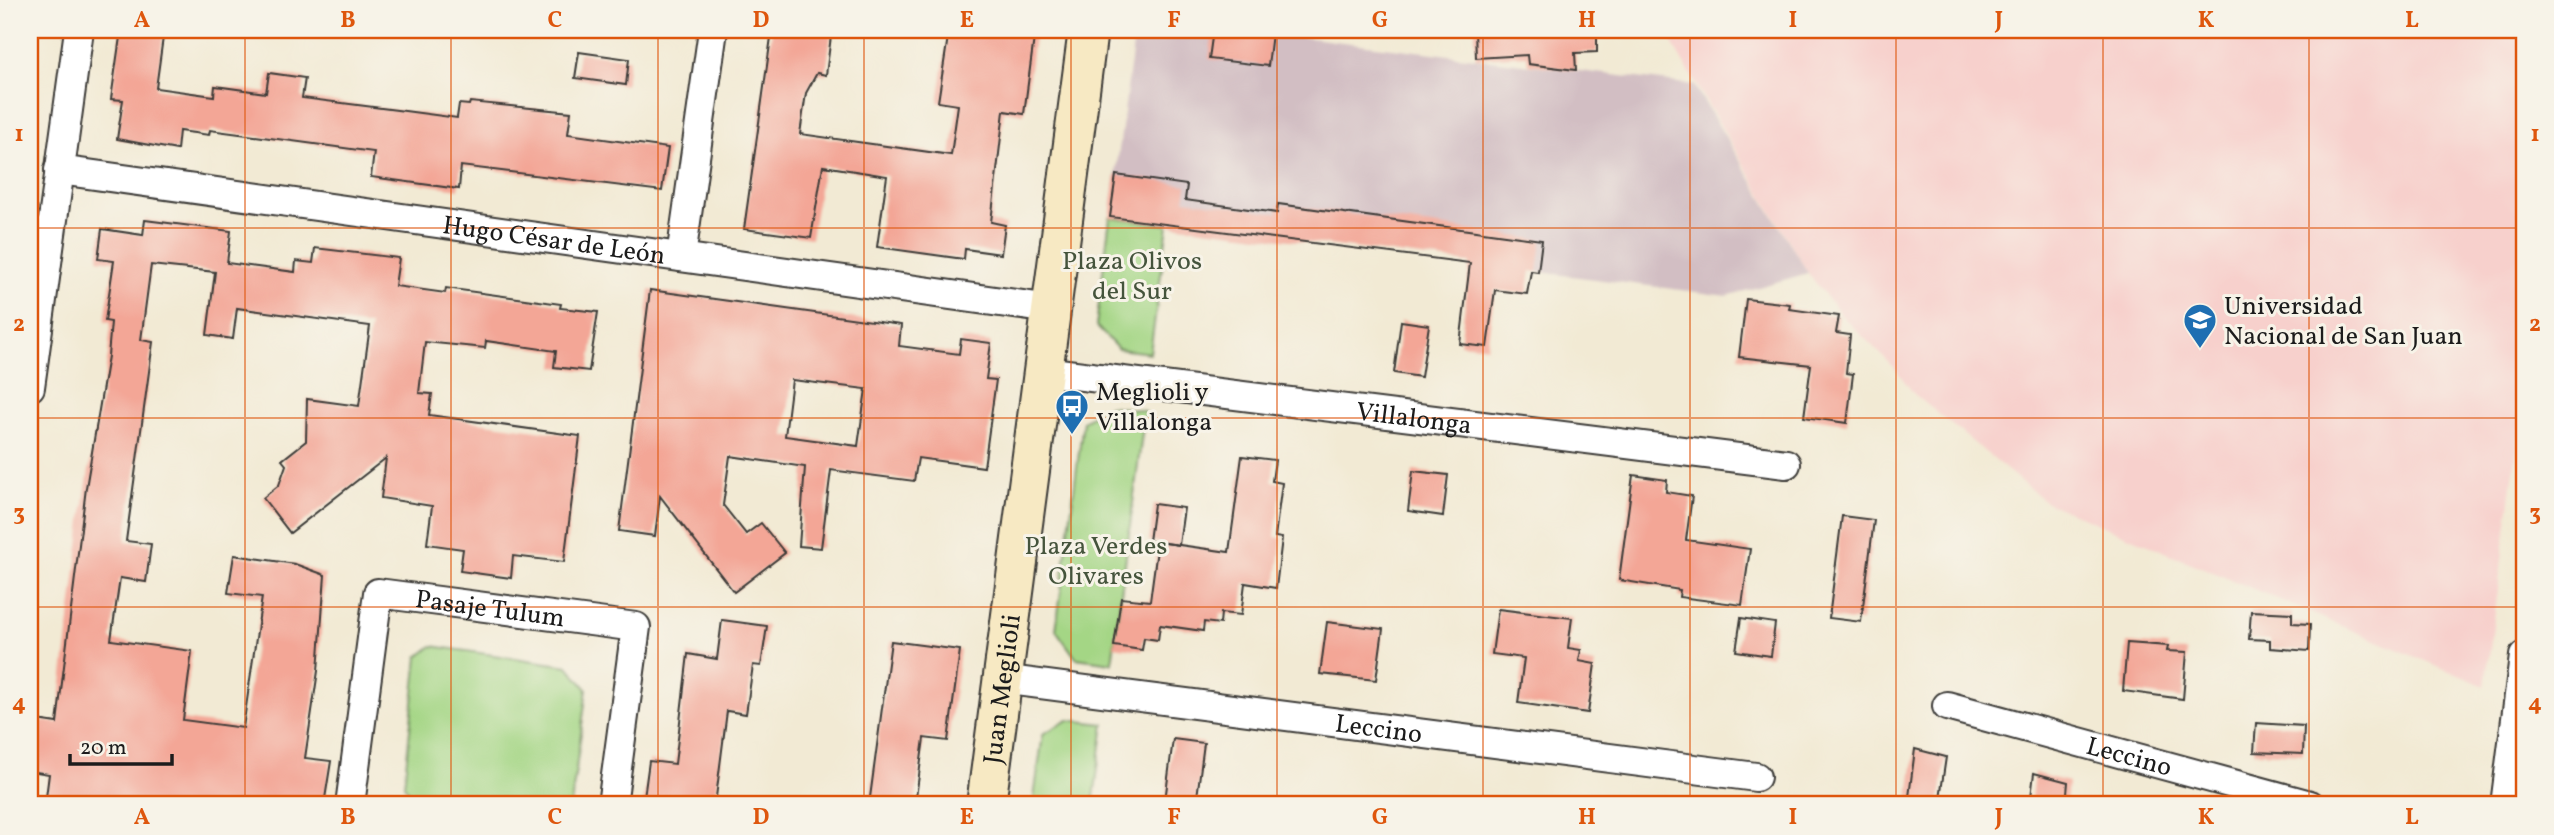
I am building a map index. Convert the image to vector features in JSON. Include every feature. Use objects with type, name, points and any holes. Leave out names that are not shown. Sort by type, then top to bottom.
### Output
[{"type":"main road","name":"Juan Meglioli","points":[[986,805],[1088,30]]},
{"type":"street","points":[[30,387],[79,30]]},
{"type":"street","points":[[681,257],[713,30]]},
{"type":"street","name":"Hugo César de León","points":[[60,170],[1051,309]]},
{"type":"street","name":"Villalonga","points":[[1043,371],[1786,464]]},
{"type":"street","name":"Pasaje Tulum","points":[[349,805],[378,593],[636,627],[612,805]]},
{"type":"street","points":[[2505,805],[2524,664]]},
{"type":"street","name":"Leccino","points":[[1002,679],[1756,777]]},
{"type":"street","name":"Leccino","points":[[1947,706],[2310,805]]},
{"type":"shaded area","points":[[1135,30],[1245,30],[1694,85],[1808,273],[1727,296],[1110,217]]},
{"type":"shaded area","name":"Universidad Nacional de San Juan","points":[[1664,30],[2524,30],[2524,396],[2485,686],[2046,502],[1914,394],[1894,367],[1841,315],[1808,273]]},
{"type":"green space","name":"Plaza Olivos del Sur","points":[[1110,217],[1168,225],[1150,353],[1118,349],[1096,326]]},
{"type":"green space","name":"Plaza Verdes Olivares","points":[[1110,406],[1145,411],[1112,663],[1076,658],[1056,630],[1083,421]]},
{"type":"green space","points":[[432,646],[568,666],[587,689],[571,805],[451,805],[416,801],[404,785],[418,657]]},
{"type":"green space","points":[[1068,720],[1104,724],[1093,805],[1033,805],[1043,734]]},
{"type":"building","points":[[121,30],[164,30],[156,88],[214,96],[215,86],[266,93],[269,73],[305,78],[302,98],[457,118],[459,104],[469,105],[470,102],[571,112],[568,134],[668,148],[662,191],[461,166],[459,189],[371,177],[374,152],[210,130],[209,135],[179,131],[177,150],[117,139],[123,100],[111,99]]},
{"type":"building","points":[[772,30],[828,30],[827,35],[831,36],[826,75],[817,73],[806,93],[800,134],[951,155],[958,105],[938,102],[949,30],[1035,30],[1024,114],[1004,111],[991,222],[1005,225],[1001,254],[965,249],[964,259],[877,247],[887,176],[823,166],[811,238],[744,229]]},
{"type":"building","points":[[1213,30],[1272,33],[1268,66],[1209,59]]},
{"type":"building","points":[[1475,30],[1597,30],[1597,52],[1575,53],[1576,70],[1528,64],[1527,55],[1476,58]]},
{"type":"building","points":[[579,52],[629,59],[626,85],[575,78]]},
{"type":"building","points":[[1116,175],[1187,185],[1185,200],[1277,213],[1278,204],[1542,240],[1538,272],[1531,271],[1527,294],[1495,290],[1487,347],[1460,344],[1470,263],[1110,217]]},
{"type":"building","points":[[145,220],[231,231],[227,263],[295,272],[296,261],[313,263],[315,248],[399,258],[395,286],[445,293],[446,288],[561,304],[560,308],[598,312],[589,371],[554,367],[556,351],[486,341],[485,348],[425,342],[419,393],[432,394],[429,415],[580,436],[564,562],[513,556],[511,578],[460,571],[463,549],[427,544],[432,506],[381,498],[386,458],[290,533],[263,498],[279,485],[286,465],[282,460],[306,441],[307,399],[359,406],[370,326],[237,308],[233,339],[207,335],[215,272],[151,265],[141,340],[153,342],[126,541],[151,544],[146,582],[120,578],[111,640],[192,651],[183,720],[243,728],[262,597],[228,593],[234,555],[295,564],[325,575],[318,671],[305,758],[331,761],[324,805],[137,805],[89,799],[88,805],[45,805],[49,774],[30,771],[30,719],[57,723],[86,488],[108,356],[111,322],[105,321],[114,261],[98,259],[102,229],[143,235]]},
{"type":"building","points":[[650,290],[901,325],[899,346],[959,354],[961,339],[991,343],[986,379],[996,380],[984,467],[918,458],[914,481],[831,470],[821,548],[799,546],[805,467],[730,456],[723,505],[746,534],[761,523],[785,553],[734,592],[660,496],[655,536],[619,531]],"holes":[[[792,380],[866,389],[858,446],[785,436]]]},
{"type":"building","points":[[1746,299],[1790,304],[1789,309],[1839,316],[1836,333],[1850,335],[1846,373],[1853,374],[1847,423],[1804,417],[1811,365],[1739,357]]},
{"type":"building","points":[[1401,321],[1429,325],[1421,377],[1394,373]]},
{"type":"building","points":[[1242,456],[1275,460],[1272,481],[1282,483],[1275,537],[1282,538],[1276,588],[1245,583],[1241,615],[1221,613],[1220,624],[1204,622],[1203,631],[1160,625],[1158,640],[1144,638],[1142,650],[1114,646],[1121,598],[1150,601],[1158,542],[1229,552]]},
{"type":"building","points":[[1413,471],[1448,475],[1443,516],[1408,511]]},
{"type":"building","points":[[1633,475],[1667,480],[1666,492],[1692,496],[1686,540],[1750,549],[1742,605],[1679,597],[1680,590],[1619,580]]},
{"type":"building","points":[[1154,504],[1184,508],[1179,545],[1149,541]]},
{"type":"building","points":[[1842,516],[1874,520],[1861,622],[1829,618]]},
{"type":"building","points":[[1498,609],[1572,618],[1568,648],[1581,650],[1579,661],[1595,664],[1588,713],[1518,703],[1524,658],[1492,654]]},
{"type":"building","points":[[2251,611],[2292,613],[2292,623],[2310,624],[2309,651],[2270,648],[2270,640],[2249,639]]},
{"type":"building","points":[[1741,618],[1775,623],[1771,656],[1736,651]]},
{"type":"building","points":[[722,620],[767,626],[761,666],[753,665],[746,714],[727,711],[715,805],[643,805],[649,761],[675,764],[688,654],[717,659]]},
{"type":"building","points":[[1327,622],[1383,629],[1376,680],[1320,674]]},
{"type":"building","points":[[891,641],[960,650],[948,741],[924,738],[915,805],[869,805]]},
{"type":"building","points":[[2127,643],[2168,646],[2167,651],[2187,652],[2183,699],[2123,691]]},
{"type":"building","points":[[2256,723],[2304,726],[2303,754],[2254,752]]},
{"type":"building","points":[[1173,739],[1204,743],[1196,805],[1165,801]]},
{"type":"building","points":[[1915,749],[1946,757],[1939,805],[1908,805]]},
{"type":"building","points":[[2034,773],[2068,782],[2066,805],[2030,805]]},
{"type":"place","name":"Universidad Nacional de San Juan","points":[[2200,350]]},
{"type":"place","name":"Meglioli y Villalonga","points":[[1072,436]]}]
